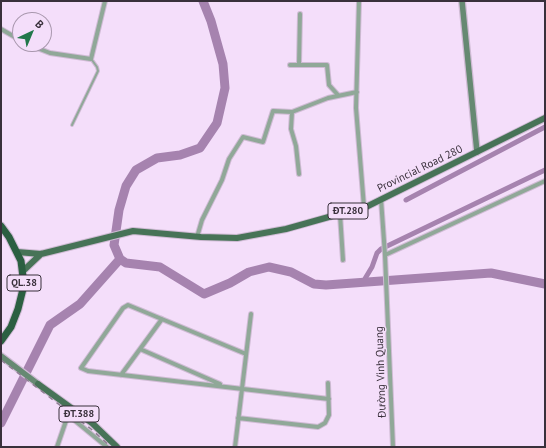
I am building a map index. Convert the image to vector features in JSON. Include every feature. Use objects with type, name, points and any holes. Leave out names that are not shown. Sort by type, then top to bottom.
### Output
[{"type":"highway","name":"QL.38","points":[[1,226],[17,252],[23,271],[24,285],[18,309],[11,327],[1,341]]},
{"type":"main road","name":"Provincial Road 280","points":[[41,254],[98,241],[133,231],[197,237],[237,238],[286,230],[340,214],[381,199],[545,118]]},
{"type":"main road","name":"ĐT.280","points":[[17,252],[41,254]]},
{"type":"main road","points":[[23,271],[41,254]]},
{"type":"main road","name":"ĐT.388","points":[[38,384],[92,423],[118,447]]},
{"type":"street","points":[[47,52],[91,59],[105,1]]},
{"type":"street","points":[[359,1],[356,108],[364,206]]},
{"type":"street","points":[[462,1],[477,152]]},
{"type":"street","points":[[299,65],[300,14]]},
{"type":"street","points":[[1,29],[12,35]]},
{"type":"street","points":[[290,64],[326,65],[329,85],[338,96]]},
{"type":"street","points":[[197,237],[201,224],[222,180],[229,159],[243,137],[263,142],[273,110],[292,112],[338,96],[357,92]]},
{"type":"street","points":[[292,112],[291,129],[296,146],[298,174]]},
{"type":"street","points":[[385,255],[545,181]]},
{"type":"street","name":"Đường Vinh Quang","points":[[381,199],[385,255],[393,447]]},
{"type":"street","points":[[340,214],[343,260]]},
{"type":"street","points":[[246,354],[133,306],[126,306],[80,368],[88,371],[329,399]]},
{"type":"street","points":[[235,447],[251,314]]},
{"type":"street","points":[[121,375],[162,318]]},
{"type":"street","points":[[140,349],[226,387]]},
{"type":"street","points":[[1,356],[38,384]]},
{"type":"street","points":[[238,418],[318,427],[328,420],[328,384]]},
{"type":"street","points":[[57,447],[68,415],[107,447]]},
{"type":"lane","points":[[72,125],[98,71],[91,59]]},
{"type":"waterway","points":[[203,1],[211,21],[223,64],[225,88],[217,123],[200,148],[180,155],[157,158],[136,170],[126,186],[119,210],[114,245],[120,259],[126,263],[160,267],[204,294],[230,283],[249,272],[269,267],[291,272],[314,284],[326,285],[491,273],[545,284]]},
{"type":"waterway","points":[[406,200],[545,127]]},
{"type":"waterway","points":[[363,282],[372,267],[377,253],[381,249],[545,170]]},
{"type":"waterway","points":[[1,423],[50,325],[80,304],[120,259]]},
{"type":"railway","points":[[1,360],[91,429],[111,447]]}]
